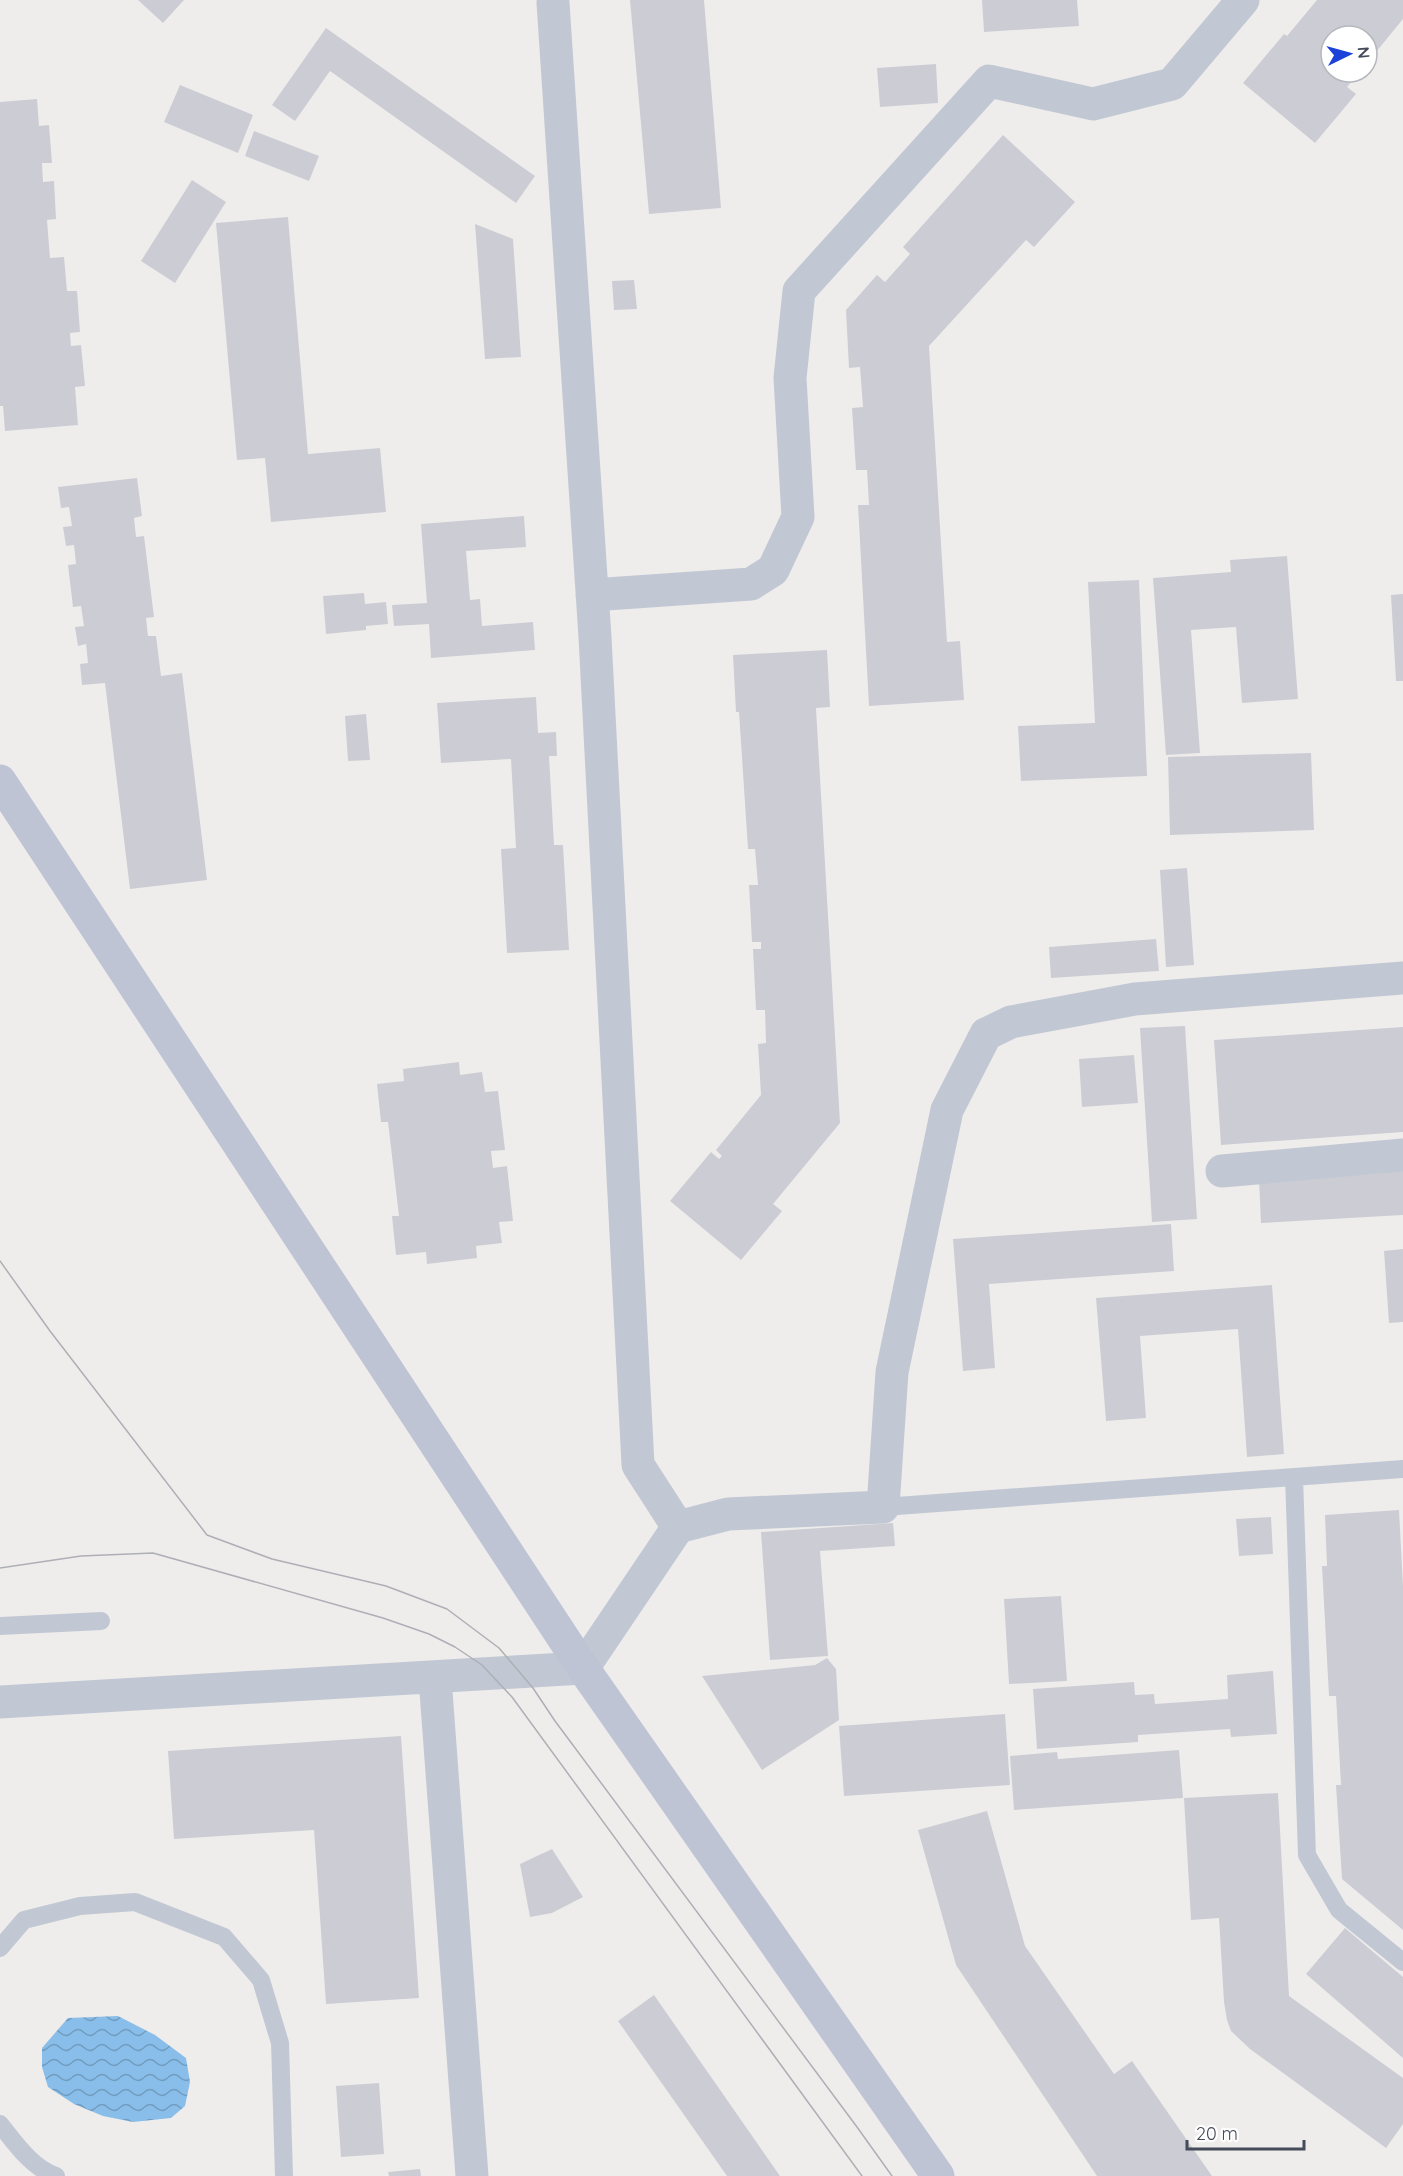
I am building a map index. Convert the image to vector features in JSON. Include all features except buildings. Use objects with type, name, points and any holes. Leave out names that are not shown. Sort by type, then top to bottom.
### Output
[{"type":"main road","points":[[0,781],[583,1668],[938,2176]]},
{"type":"street","points":[[592,595],[751,584],[773,570],[798,517],[790,378],[799,291],[989,81],[1093,104],[1172,84],[1243,0]]},
{"type":"street","points":[[553,3],[592,595],[638,1465],[678,1527]]},
{"type":"street","points":[[0,1702],[583,1668],[678,1527],[729,1514],[883,1507],[892,1372],[947,1110],[986,1034],[1011,1022],[1135,999],[1403,978]]},
{"type":"street","points":[[1222,1171],[1403,1155]]},
{"type":"street","points":[[435,1678],[472,2176]]},
{"type":"lane","points":[[883,1507],[1403,1469]]},
{"type":"lane","points":[[1294,1477],[1307,1855],[1339,1910],[1403,1962]]},
{"type":"lane","points":[[0,1626],[100,1621]]},
{"type":"lane","points":[[0,1948],[24,1920],[80,1906],[135,1902],[224,1937],[261,1980],[280,2043],[284,2176]]},
{"type":"lane","points":[[0,2124],[18,2148],[48,2173],[56,2176]]},
{"type":"water","points":[[118,2016],[155,2035],[186,2058],[190,2082],[185,2106],[171,2118],[133,2122],[103,2116],[74,2104],[48,2087],[42,2067],[42,2048],[68,2018]]},
{"type":"tram line","points":[[0,1261],[50,1331],[207,1535],[272,1559],[386,1586],[447,1609],[499,1648],[533,1688],[555,1721],[892,2176]]},
{"type":"tram line","points":[[0,1568],[81,1556],[153,1553],[383,1618],[429,1634],[455,1647],[482,1665],[512,1697],[862,2176]]}]
